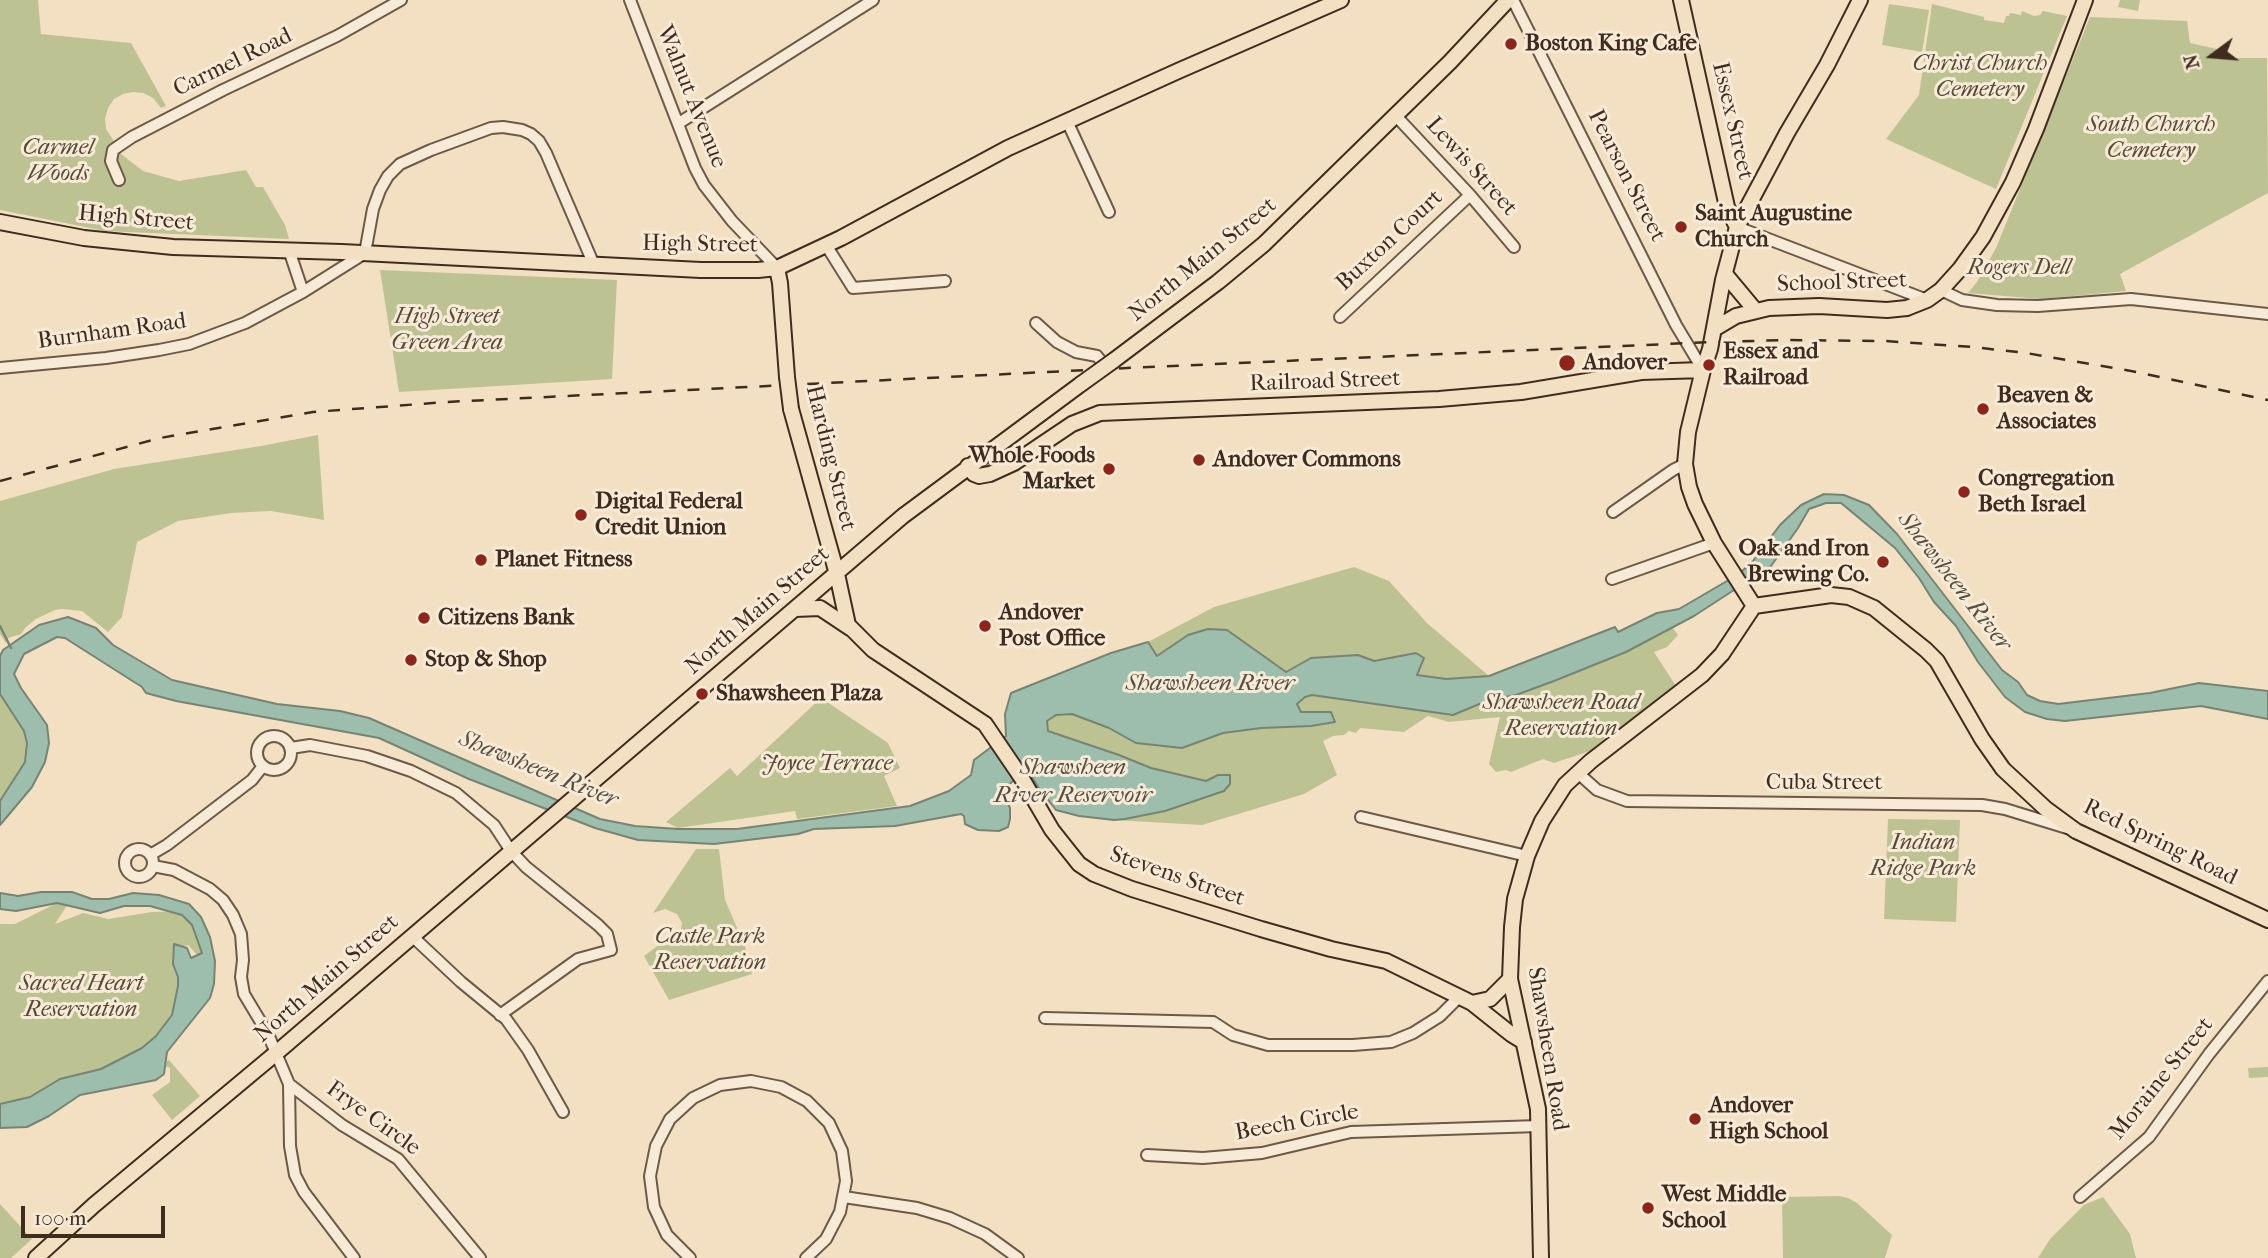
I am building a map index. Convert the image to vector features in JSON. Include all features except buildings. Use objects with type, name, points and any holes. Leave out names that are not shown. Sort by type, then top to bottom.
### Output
[{"type":"main road","name":"High Street","points":[[0,222],[84,238],[140,244],[701,270],[777,268],[1067,121],[1341,0]]},
{"type":"main road","name":"North Main Street","points":[[36,1258],[94,1205],[275,1054],[903,516],[1256,251],[1396,116],[1510,0]]},
{"type":"main road","name":"Essex Street","points":[[1681,0],[1727,207],[1737,227]]},
{"type":"main road","points":[[1750,599],[1714,543],[1692,496],[1685,464],[1688,432],[1737,227],[1860,0]]},
{"type":"main road","name":"School Street","points":[[1714,329],[1729,319],[1755,310],[1819,306],[1897,309],[1916,305],[1941,290],[1983,237],[2013,181],[2036,129],[2085,0]]},
{"type":"main road","name":"Harding Street","points":[[777,268],[791,408],[837,574]]},
{"type":"main road","points":[[1725,275],[1755,310]]},
{"type":"main road","name":"Railroad Street","points":[[968,466],[979,476],[990,474],[1014,463],[1072,424],[1100,414],[1439,399],[1521,392],[1642,372],[1703,370]]},
{"type":"main road","points":[[837,574],[850,628]]},
{"type":"main road","name":"Red Spring Road","points":[[1750,599],[1831,595],[1849,597],[1874,608],[1937,661],[1982,739],[2003,769],[2029,796],[2076,831],[2268,920]]},
{"type":"main road","name":"Shawsheen Road","points":[[1541,1258],[1536,1094],[1510,979],[1515,899],[1527,856],[1553,803],[1578,773],[1702,675],[1722,654],[1750,599]]},
{"type":"main road","name":"Stevens Street","points":[[795,610],[820,608],[850,628],[873,650],[985,724],[1063,847],[1079,864],[1094,874],[1132,889],[1261,929],[1385,961],[1465,1000],[1524,1042]]},
{"type":"main road","points":[[1465,1000],[1490,999],[1510,979]]},
{"type":"street","name":"Carmel Road","points":[[119,180],[111,161],[113,150],[223,90],[337,36],[401,0]]},
{"type":"street","name":"Walnut Avenue","points":[[630,0],[695,168],[709,193],[777,268]]},
{"type":"street","points":[[679,123],[873,0]]},
{"type":"street","name":"Pearson Street","points":[[1510,0],[1676,325],[1703,370]]},
{"type":"street","name":"Lewis Street","points":[[1396,116],[1470,195],[1514,247]]},
{"type":"street","points":[[1067,121],[1109,212]]},
{"type":"street","points":[[365,253],[373,209],[380,190],[388,176],[400,164],[491,128],[503,127],[531,134],[539,141],[594,265]]},
{"type":"street","name":"Buxton Court","points":[[1340,317],[1470,195]]},
{"type":"street","points":[[1737,227],[1927,300]]},
{"type":"street","points":[[826,245],[853,288],[945,281]]},
{"type":"street","points":[[289,250],[303,292]]},
{"type":"street","name":"Burnham Road","points":[[0,368],[135,354],[190,344],[245,323],[303,292],[365,253]]},
{"type":"street","points":[[1941,290],[1962,300],[1997,305],[2038,306],[2131,299],[2268,314]]},
{"type":"street","points":[[1036,323],[1057,342],[1076,352],[1097,356],[1109,363]]},
{"type":"street","points":[[1613,512],[1685,464]]},
{"type":"street","points":[[1612,579],[1714,543]]},
{"type":"street","points":[[279,737],[287,742],[290,761],[283,768],[273,770],[263,766],[257,755],[263,740],[279,737]]},
{"type":"street","points":[[290,748],[310,745],[368,756],[397,765],[456,793],[501,834],[526,867],[607,934],[611,950],[578,959],[500,1015]]},
{"type":"street","name":"Frye Circle","points":[[263,766],[252,780],[167,845],[152,861],[209,889],[233,915],[241,934],[241,977],[244,994],[268,1034],[289,1084],[290,1146],[295,1175],[304,1192],[354,1258]]},
{"type":"street","name":"Cuba Street","points":[[1578,773],[1597,790],[1627,801],[1982,805],[2005,808],[2076,831]]},
{"type":"street","points":[[1361,817],[1527,856]]},
{"type":"street","points":[[412,936],[518,1034],[564,1112]]},
{"type":"street","name":"Moraine Street","points":[[2080,1197],[2149,1137],[2209,1054],[2268,981]]},
{"type":"street","points":[[1045,1018],[1213,1023],[1233,1035],[1268,1045],[1353,1045],[1391,1042],[1413,1033],[1465,1000]]},
{"type":"street","points":[[690,1258],[667,1235],[654,1207],[650,1176],[656,1146],[670,1119],[681,1108],[706,1090],[735,1082],[766,1083],[795,1093],[807,1101],[829,1124],[842,1151],[846,1181],[841,1212],[830,1232],[806,1258]]},
{"type":"street","name":"Frye Circle","points":[[289,1084],[342,1125],[398,1159],[480,1258]]},
{"type":"street","name":"Beech Circle","points":[[1147,1156],[1203,1158],[1262,1153],[1352,1132],[1539,1126]]},
{"type":"street","points":[[845,1197],[917,1208],[950,1218],[985,1234],[1018,1258]]},
{"type":"green space","name":"Carmel Woods","points":[[0,0],[38,0],[41,34],[131,43],[166,106],[161,108],[153,98],[143,93],[123,94],[114,99],[105,119],[106,129],[119,149],[117,151],[143,171],[179,181],[246,170],[256,187],[263,187],[285,225],[289,239],[105,231],[0,210]]},
{"type":"green space","points":[[2120,0],[2140,0],[2138,11],[2118,7]]},
{"type":"green space","points":[[1889,4],[1929,10],[1922,52],[1882,45]]},
{"type":"green space","name":"Christ Church Cemetery","points":[[1932,4],[1984,17],[1984,20],[2004,23],[2010,13],[2021,15],[2022,11],[2034,16],[2043,11],[2067,16],[1996,189],[1886,139],[1919,95]]},
{"type":"green space","name":"South Church Cemetery","points":[[2090,17],[2187,21],[2190,43],[2226,51],[2227,58],[2267,58],[2268,193],[2120,274],[2126,291],[2041,299],[1968,293],[1996,248]]},
{"type":"green space","name":"High Street Green Area","points":[[380,270],[617,280],[612,379],[399,392]]},
{"type":"green space","points":[[318,435],[324,520],[271,511],[231,513],[178,521],[137,542],[122,617],[108,632],[82,611],[62,609],[36,619],[21,634],[8,638],[6,643],[0,634],[0,501],[114,469]]},
{"type":"green space","points":[[1354,567],[1389,581],[1427,623],[1489,676],[1446,679],[1415,675],[1261,686],[1167,674],[1148,642],[1214,607]]},
{"type":"green space","name":"Shawsheen Road Reservation","points":[[1672,627],[1678,635],[1667,647],[1654,652],[1676,686],[1590,751],[1554,763],[1543,759],[1511,772],[1496,772],[1489,764],[1500,717],[1449,722],[1428,716],[1404,732],[1360,728],[1356,733],[1349,731],[1323,741],[1337,775],[1304,794],[1202,825],[1114,820],[1134,812],[1027,716],[1083,713],[1136,743],[1277,700],[1321,692],[1413,703],[1647,641]]},
{"type":"green space","points":[[0,695],[29,732],[30,763],[0,814]]},
{"type":"green space","name":"Joyce Terrace","points":[[821,698],[888,743],[900,768],[884,776],[897,806],[797,819],[795,811],[678,828],[666,822],[730,768],[737,776]]},
{"type":"green space","name":"Indian Ridge Park","points":[[1888,819],[1960,820],[1956,922],[1884,919]]},
{"type":"green space","name":"Castle Park Reservation","points":[[696,849],[719,849],[725,900],[745,946],[752,974],[669,1000],[644,956],[660,944],[672,942],[680,934],[682,923],[677,914],[665,909],[653,913]]},
{"type":"green space","name":"Sacred Heart Reservation","points":[[61,901],[70,905],[55,924],[83,913],[108,919],[152,912],[193,911],[210,953],[198,956],[188,945],[180,947],[191,1008],[144,1048],[139,1048],[129,1059],[0,1111],[0,924],[15,924]]},
{"type":"green space","points":[[169,1060],[200,1096],[172,1120],[152,1095],[170,1082],[170,1068],[162,1065]]},
{"type":"green space","points":[[2268,1067],[2268,1077],[2249,1078],[2248,1068]]},
{"type":"green space","points":[[1839,1196],[1857,1203],[1892,1235],[1885,1258],[1783,1258],[1782,1197]]},
{"type":"green space","points":[[2103,1197],[2130,1234],[2136,1258],[2038,1258],[2050,1239],[2084,1205]]},
{"type":"green space","points":[[0,1204],[32,1239],[11,1258],[0,1258]]},
{"type":"water","name":"Shawsheen River","points":[[1824,494],[1844,495],[1869,505],[1897,534],[2002,670],[2018,682],[2027,695],[2040,701],[2058,704],[2150,693],[2199,683],[2268,691],[2268,719],[2201,706],[2065,721],[2025,712],[2005,697],[1978,662],[1956,626],[1934,602],[1895,548],[1841,503],[1826,503],[1809,509],[1771,566],[1694,616],[1626,652],[1516,695],[1489,700],[1453,715],[1312,695],[1297,704],[1301,712],[1331,712],[1335,722],[1223,733],[1182,748],[1136,743],[1109,728],[1072,714],[1056,715],[1047,721],[1048,731],[1151,768],[1206,781],[1218,775],[1230,775],[1230,784],[1224,791],[1165,811],[1125,819],[1079,816],[1056,810],[1029,772],[1020,775],[1005,788],[1010,819],[1008,827],[999,831],[978,830],[965,824],[961,814],[895,826],[814,829],[798,834],[714,844],[638,840],[595,828],[469,779],[379,738],[176,701],[146,693],[142,687],[65,638],[57,637],[24,654],[14,674],[47,725],[49,743],[45,762],[32,787],[0,825],[0,801],[25,762],[27,743],[24,731],[0,694],[0,656],[3,650],[39,625],[68,617],[96,628],[113,645],[172,680],[277,704],[340,711],[369,718],[600,819],[635,826],[737,829],[910,806],[949,791],[971,775],[974,760],[1006,736],[1005,714],[1011,693],[1111,653],[1148,642],[1157,656],[1188,635],[1208,629],[1227,630],[1286,672],[1311,658],[1358,655],[1374,661],[1416,653],[1424,658],[1417,675],[1446,679],[1489,676],[1615,627],[1618,632],[1657,613],[1679,609],[1739,574],[1753,561],[1780,525],[1801,505]]},
{"type":"water","points":[[41,892],[72,892],[92,899],[109,899],[133,893],[159,895],[189,904],[201,917],[210,937],[215,961],[214,984],[210,998],[167,1052],[164,1074],[156,1080],[80,1095],[27,1127],[0,1128],[0,1104],[30,1097],[60,1079],[101,1069],[142,1048],[156,1036],[172,1015],[178,986],[173,964],[174,944],[187,948],[191,958],[202,953],[192,925],[182,915],[150,906],[124,906],[100,913],[57,903],[16,911],[0,909],[0,893],[18,896]]},
{"type":"waterway","points":[[0,626],[11,648]]},
{"type":"railway","points":[[0,481],[160,438],[313,412],[447,402],[1712,342],[1885,341],[1972,347],[2026,353],[2131,371],[2268,400]]},
{"type":"place","name":"Boston King Cafe","points":[[1511,44]]},
{"type":"place","name":"Saint Augustine Church","points":[[1681,227]]},
{"type":"place","name":"Andover","points":[[1567,363]]},
{"type":"place","name":"Essex and Railroad","points":[[1709,365]]},
{"type":"place","name":"Beaven & Associates","points":[[1983,409]]},
{"type":"place","name":"Andover Commons","points":[[1199,460]]},
{"type":"place","name":"Whole Foods Market","points":[[1109,469]]},
{"type":"place","name":"Congregation Beth Israel","points":[[1964,492]]},
{"type":"place","name":"Digital Federal Credit Union","points":[[581,515]]},
{"type":"place","name":"Planet Fitness","points":[[481,560]]},
{"type":"place","name":"Oak and Iron Brewing Co.","points":[[1883,562]]},
{"type":"place","name":"Citizens Bank","points":[[424,618]]},
{"type":"place","name":"Andover Post Office","points":[[985,626]]},
{"type":"place","name":"Stop & Shop","points":[[411,660]]},
{"type":"place","name":"Shawsheen Plaza","points":[[702,694]]},
{"type":"place","name":"Andover High School","points":[[1695,1119]]},
{"type":"place","name":"West Middle School","points":[[1648,1208]]},
{"type":"park label","name":"Rogers Dell","points":[[2019,268]]},
{"type":"water label","name":"Shawsheen River Reservoir","points":[[1073,782]]}]
